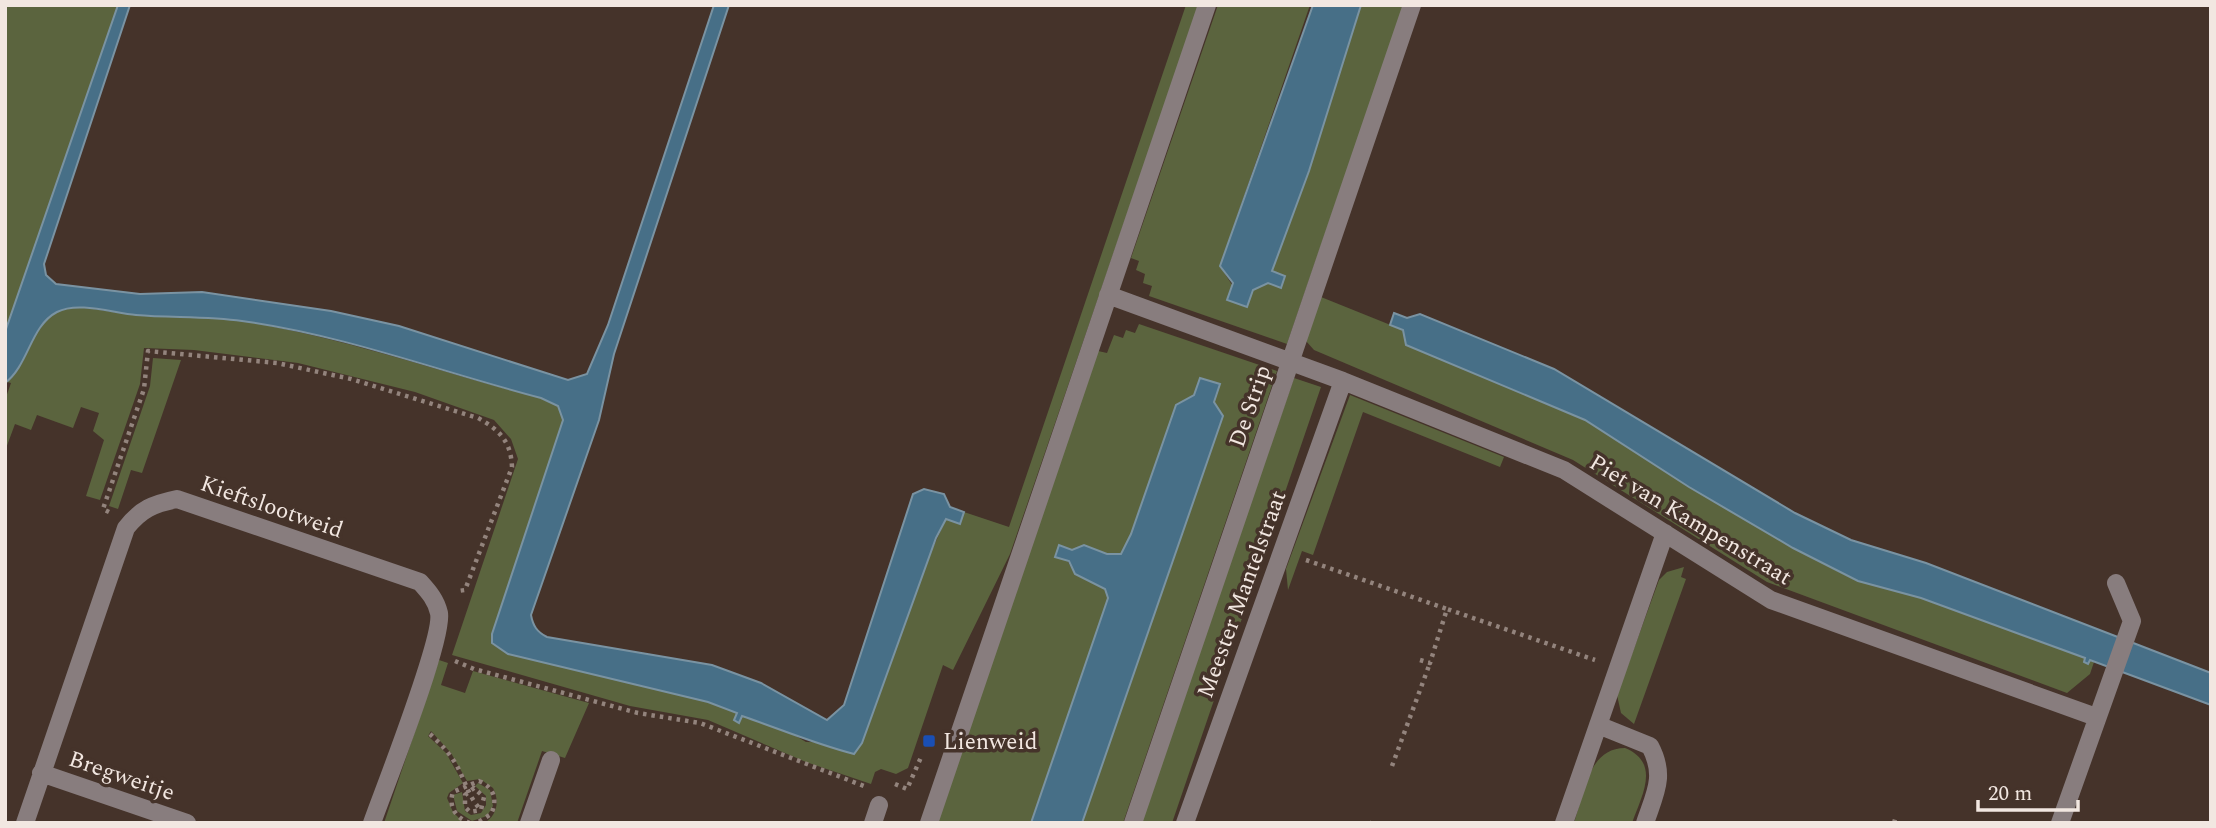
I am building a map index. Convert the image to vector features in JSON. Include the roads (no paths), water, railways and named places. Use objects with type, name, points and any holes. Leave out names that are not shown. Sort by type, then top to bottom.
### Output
[{"type":"street","points":[[929,823],[1208,5]]},
{"type":"street","name":"De Strip","points":[[1133,823],[1412,5]]},
{"type":"street","name":"Piet van Kampenstraat","points":[[1108,295],[1343,381],[1564,470],[1771,600],[2096,717]]},
{"type":"street","name":"Meester Mantelstraat","points":[[1185,823],[1343,381]]},
{"type":"street","name":"Kieftslootweid","points":[[41,773],[126,528],[138,513],[153,504],[177,499],[420,582],[434,597],[440,616],[432,651],[372,823]]},
{"type":"street","points":[[1564,823],[1616,667],[1665,533]]},
{"type":"street","points":[[2060,823],[2132,621],[2116,583]]},
{"type":"street","points":[[1598,725],[1650,746],[1659,762],[1659,781],[1645,823]]},
{"type":"street","points":[[529,823],[551,760]]},
{"type":"street","points":[[25,823],[41,773]]},
{"type":"street","name":"Bregweitje","points":[[41,773],[187,823]]},
{"type":"water","points":[[118,5],[130,5],[44,264],[46,275],[56,284],[140,294],[202,292],[331,311],[399,326],[568,380],[587,374],[608,325],[714,5],[729,5],[614,354],[599,420],[531,615],[536,628],[547,637],[712,665],[761,683],[827,720],[844,705],[913,494],[924,489],[944,494],[950,507],[964,512],[960,524],[946,519],[936,538],[862,743],[854,754],[742,716],[739,723],[734,720],[737,713],[708,702],[508,654],[492,643],[492,634],[563,420],[558,406],[541,398],[355,345],[280,327],[229,319],[136,315],[85,308],[65,309],[48,318],[19,366],[5,383],[5,332]]},
{"type":"water","points":[[1313,5],[1361,5],[1309,171],[1272,271],[1285,276],[1281,288],[1268,283],[1253,290],[1247,307],[1227,300],[1233,283],[1220,266]]},
{"type":"water","points":[[1394,313],[1407,318],[1420,314],[1554,369],[1795,513],[1851,540],[1926,563],[2211,673],[2211,705],[2090,660],[2088,664],[2084,662],[2085,658],[1921,598],[1858,581],[1793,548],[1689,487],[1585,420],[1406,345],[1403,330],[1390,325]]},
{"type":"water","points":[[1200,378],[1220,384],[1214,402],[1223,416],[1082,823],[1031,823],[1108,598],[1105,589],[1075,574],[1069,561],[1055,557],[1059,545],[1072,550],[1084,545],[1107,554],[1121,554],[1131,534],[1176,405],[1194,395]]},
{"type":"place","name":"Lienweid","points":[[929,741]]}]
